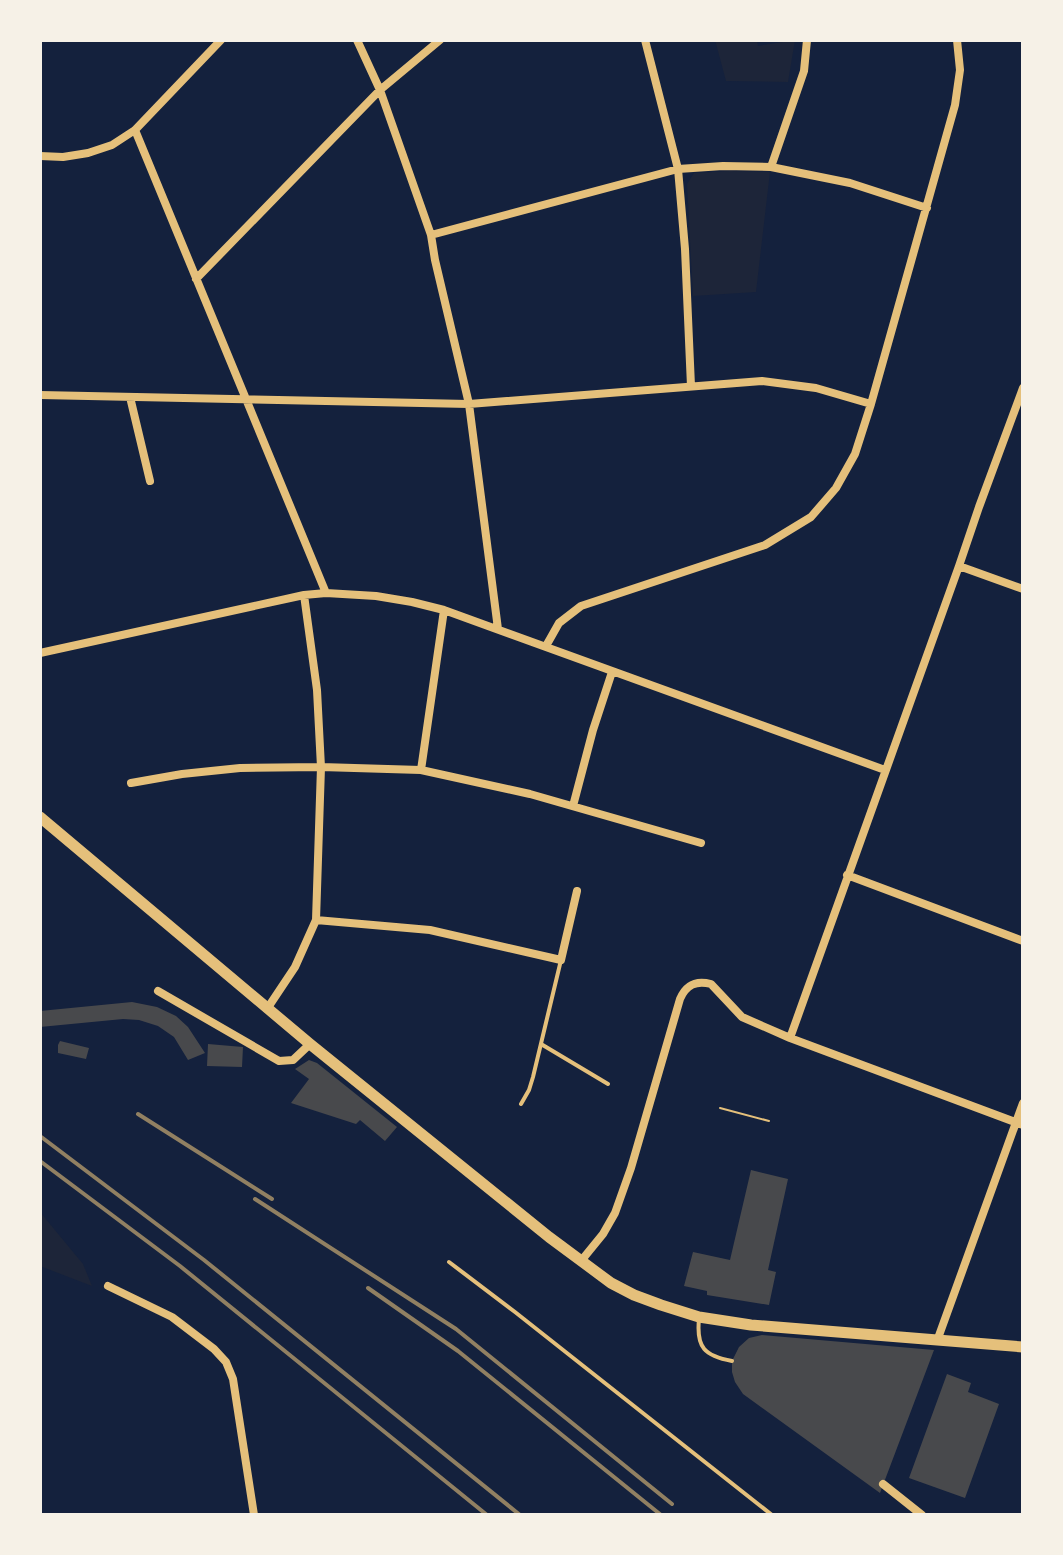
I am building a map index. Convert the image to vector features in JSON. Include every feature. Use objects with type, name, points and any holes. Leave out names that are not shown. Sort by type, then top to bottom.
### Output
[{"type":"main road","points":[[40,817],[267,1009],[611,1283],[634,1295],[699,1317],[751,1325],[1023,1347]]},
{"type":"street","points":[[40,156],[63,157],[112,145],[135,130],[221,40]]},
{"type":"street","points":[[357,40],[380,90],[431,235],[469,404],[498,629]]},
{"type":"street","points":[[196,279],[380,90],[440,40]]},
{"type":"street","points":[[645,40],[678,169],[691,386]]},
{"type":"street","points":[[771,167],[804,71],[807,40]]},
{"type":"street","points":[[546,646],[559,623],[581,606],[765,545],[811,517],[836,488],[855,454],[871,404],[955,105],[960,70],[957,40]]},
{"type":"street","points":[[135,130],[326,593]]},
{"type":"street","points":[[431,235],[678,169],[723,166],[771,167],[850,183],[927,208]]},
{"type":"street","points":[[40,395],[469,404],[762,381],[816,388],[871,404]]},
{"type":"street","points":[[790,1038],[1023,388]]},
{"type":"street","points":[[130,397],[150,481]]},
{"type":"street","points":[[959,566],[1023,589]]},
{"type":"street","points":[[40,653],[304,595],[376,596],[444,610],[885,770]]},
{"type":"street","points":[[267,1009],[295,967],[316,920],[321,767],[317,690],[304,595]]},
{"type":"street","points":[[421,770],[444,610]]},
{"type":"street","points":[[573,806],[612,672]]},
{"type":"street","points":[[131,783],[240,768],[421,770],[493,785],[701,843]]},
{"type":"street","points":[[847,875],[1023,941]]},
{"type":"street","points":[[316,920],[430,930],[561,960],[577,891]]},
{"type":"street","points":[[581,1261],[615,1213],[683,991],[693,984],[711,984],[738,1015],[790,1038],[1020,1124]]},
{"type":"street","points":[[158,991],[279,1061],[293,1060],[310,1044]]},
{"type":"street","points":[[937,1341],[1020,1124],[1023,1103]]},
{"type":"street","points":[[108,1286],[172,1317],[226,1362],[233,1379],[254,1515]]},
{"type":"street","points":[[883,1484],[922,1515]]},
{"type":"lane","points":[[521,1104],[533,1077],[561,960]]},
{"type":"lane","points":[[541,1044],[608,1084]]},
{"type":"lane","points":[[449,1262],[772,1515]]},
{"type":"lane","points":[[699,1317],[700,1340],[705,1352],[732,1361]]},
{"type":"path","points":[[720,1108],[769,1121]]},
{"type":"shaded area","points":[[715,40],[757,40],[758,46],[795,40],[788,82],[726,81]]},
{"type":"shaded area","points":[[770,172],[756,292],[693,296],[687,184],[694,173]]},
{"type":"shaded area","points":[[40,1212],[83,1264],[92,1286],[40,1266]]},
{"type":"building","points":[[132,1002],[157,1007],[176,1016],[188,1027],[205,1053],[188,1060],[174,1037],[158,1026],[139,1020],[40,1027],[40,1011]]},
{"type":"building","points":[[60,1041],[89,1048],[86,1059],[58,1053]]},
{"type":"building","points":[[208,1044],[243,1047],[242,1067],[207,1066]]},
{"type":"building","points":[[309,1060],[317,1063],[397,1127],[385,1141],[360,1120],[356,1124],[291,1103],[309,1079],[295,1069]]},
{"type":"building","points":[[751,1170],[788,1179],[768,1270],[776,1272],[769,1305],[707,1295],[707,1291],[684,1286],[693,1252],[730,1260]]},
{"type":"building","points":[[762,1335],[934,1350],[880,1493],[743,1394],[735,1382],[732,1361],[739,1347],[749,1338]]},
{"type":"building","points":[[947,1374],[971,1383],[968,1392],[999,1404],[965,1498],[909,1478]]},
{"type":"railway","points":[[138,1114],[272,1199]]},
{"type":"railway","points":[[40,1136],[204,1260],[520,1515]]},
{"type":"railway","points":[[40,1161],[180,1266],[487,1515]]},
{"type":"railway","points":[[255,1199],[456,1329],[672,1504]]},
{"type":"railway","points":[[368,1288],[458,1351],[661,1515]]}]
